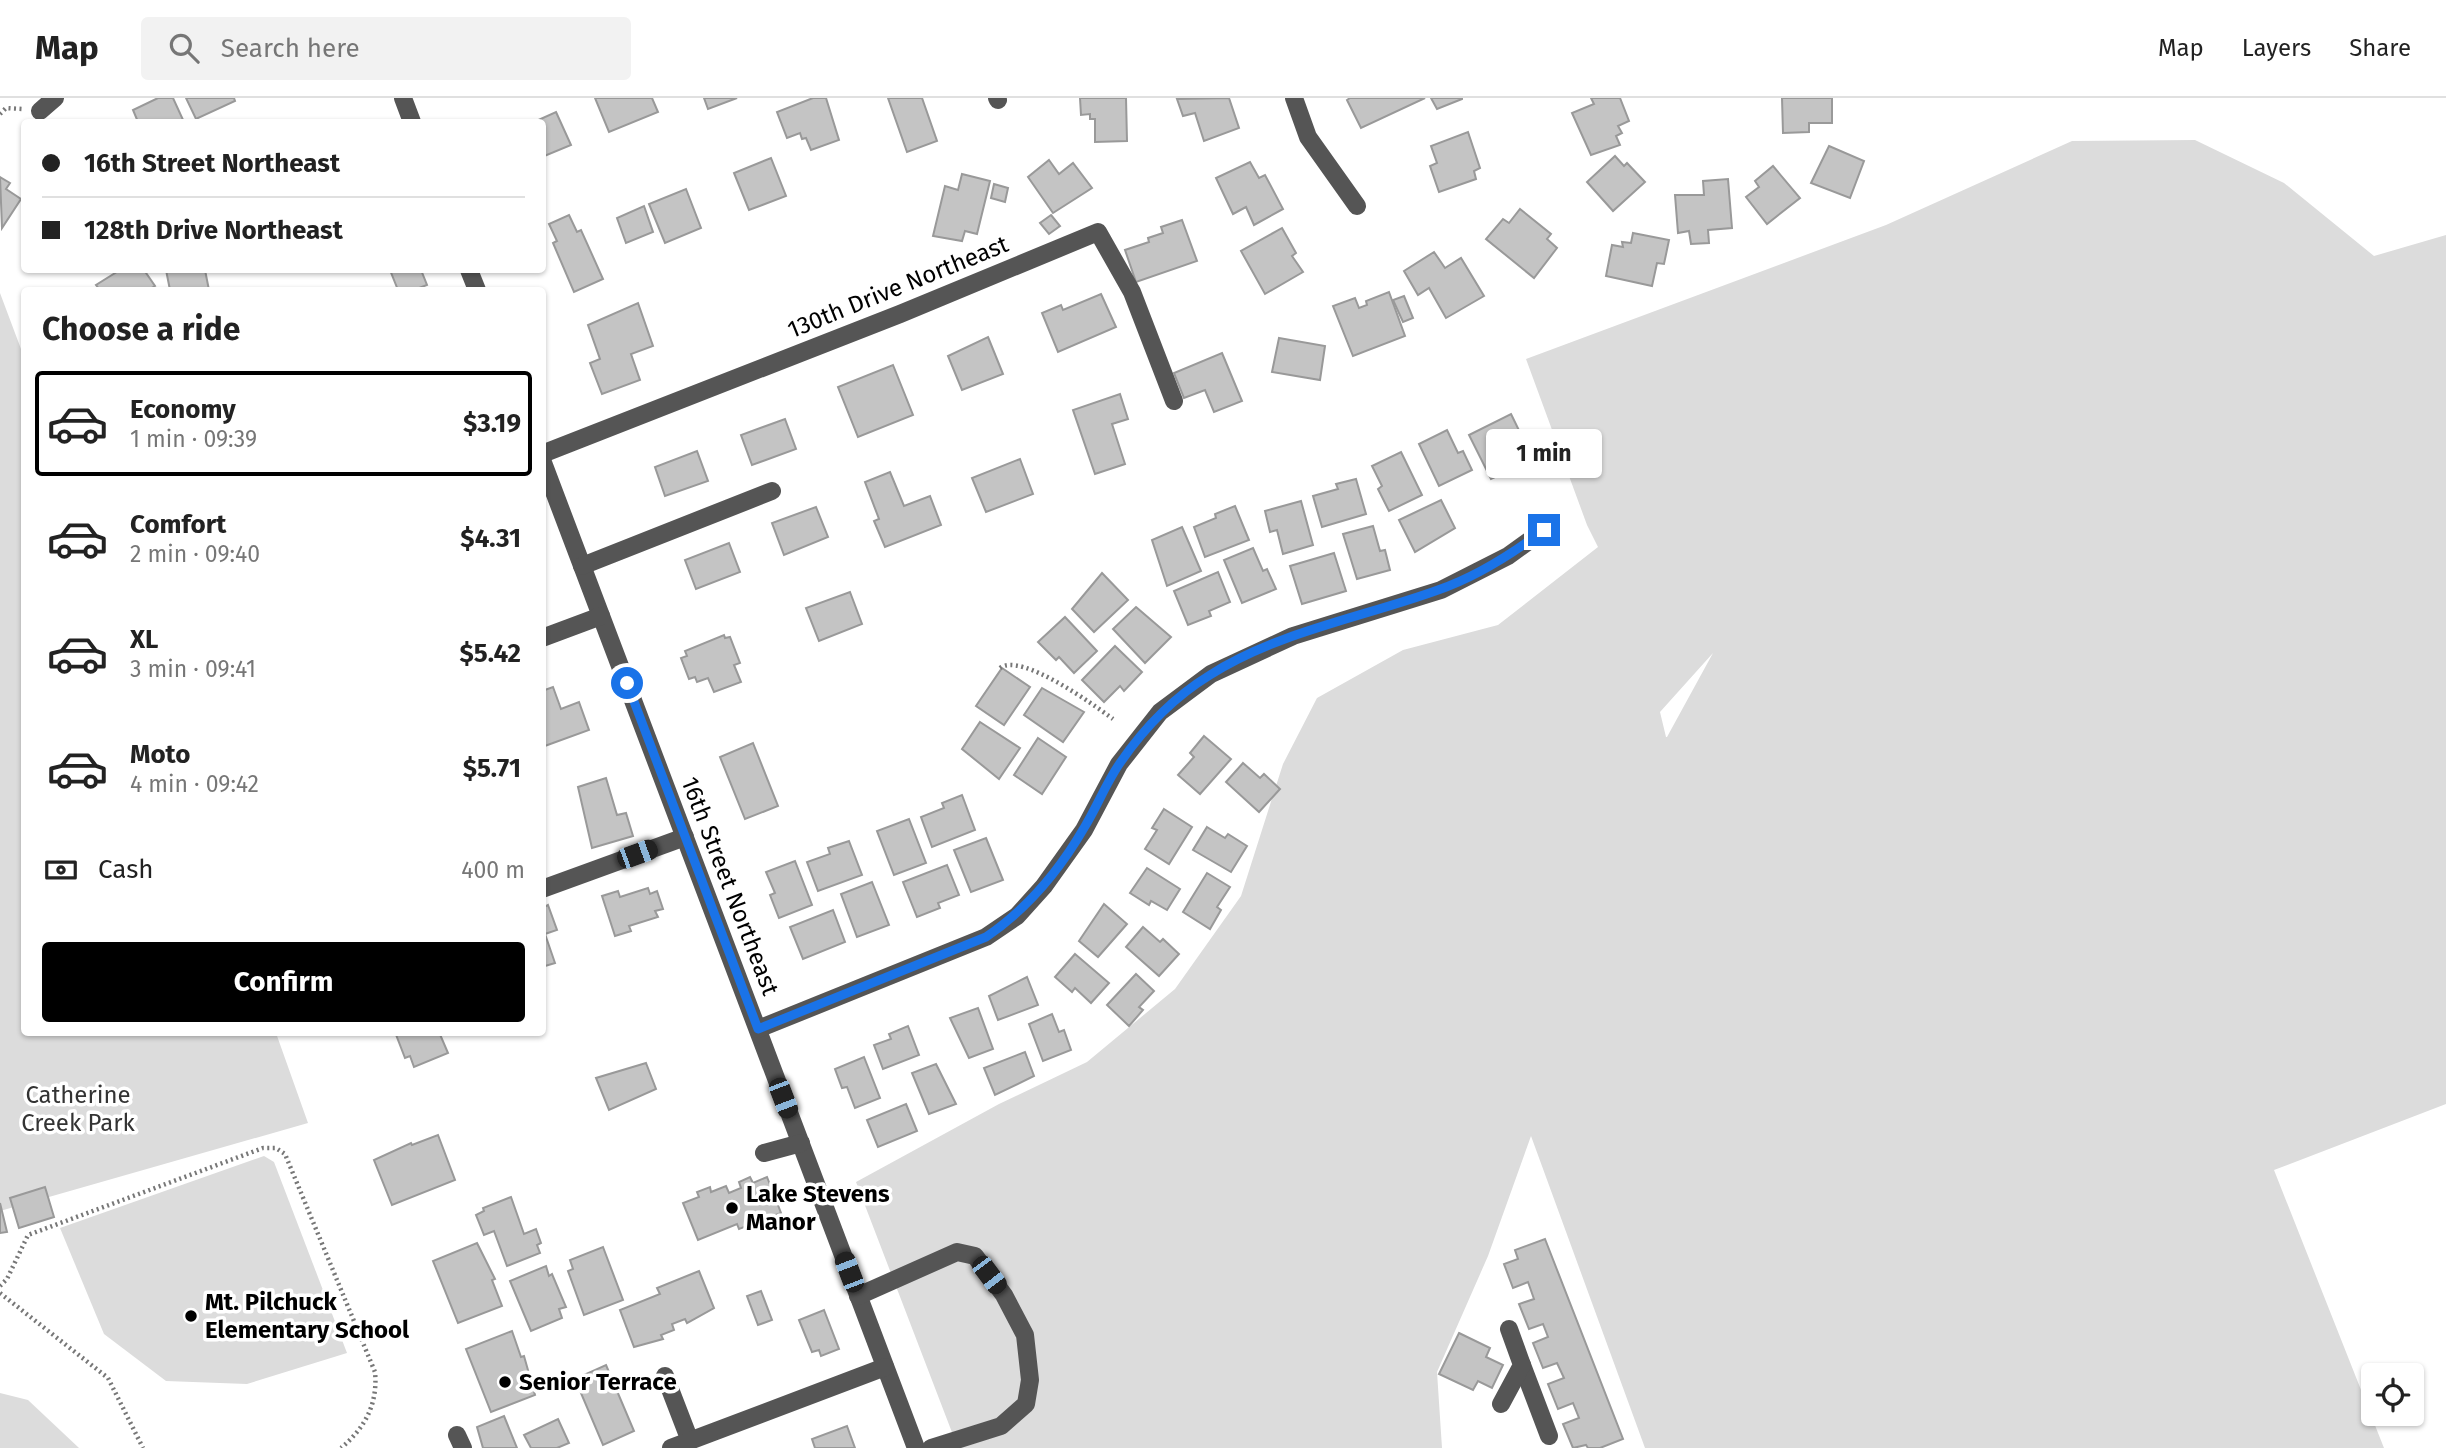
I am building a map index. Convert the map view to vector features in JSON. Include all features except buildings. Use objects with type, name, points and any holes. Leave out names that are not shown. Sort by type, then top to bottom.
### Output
[{"type":"street","points":[[40,111],[55,98]]},
{"type":"street","points":[[1294,98],[1308,137],[1357,206]]},
{"type":"street","points":[[407,99],[411,119]]},
{"type":"street","name":"130th Drive Northeast","points":[[546,452],[912,309],[1098,232],[1132,292],[1174,401]]},
{"type":"street","name":"16th Street Northeast","points":[[546,471],[916,1448]]},
{"type":"street","points":[[582,566],[772,491]]},
{"type":"street","points":[[758,1029],[986,937],[1017,916],[1044,886],[1084,830],[1119,764],[1160,712],[1211,674],[1293,636],[1441,590],[1508,556],[1544,530]]},
{"type":"street","points":[[546,637],[601,616]]},
{"type":"street","points":[[546,888],[685,837]]},
{"type":"street","points":[[764,1153],[801,1143]]},
{"type":"street","points":[[858,1296],[957,1252],[975,1256],[1004,1295],[1025,1335],[1030,1380],[1026,1404],[1000,1426],[931,1448]]},
{"type":"street","points":[[1509,1329],[1549,1436]]},
{"type":"street","points":[[1501,1404],[1522,1365]]},
{"type":"street","points":[[671,1448],[885,1367]]},
{"type":"street","points":[[665,1376],[690,1441]]},
{"type":"path","points":[[1000,668],[1013,664],[1069,688],[1113,719]]},
{"type":"path","points":[[0,1286],[7,1279],[28,1235],[200,1169],[263,1148],[276,1148],[285,1154],[375,1373],[377,1395],[357,1434],[341,1448]]},
{"type":"path","points":[[0,1293],[108,1378],[143,1448]]},
{"type":"green space","points":[[2195,140],[2284,183],[2374,256],[2446,235],[2446,1104],[2274,1170],[2361,1390],[2361,1426],[2375,1426],[2384,1448],[1645,1448],[1531,1136],[1488,1256],[1437,1372],[1442,1448],[958,1448],[856,1182],[999,1104],[1087,1062],[1175,989],[1241,896],[1283,764],[1317,698],[1403,650],[1498,625],[1598,547],[1587,525],[1526,359],[1886,225],[2072,141]],"holes":[[[1713,653],[1667,737],[1660,712]]]},
{"type":"green space","name":"Catherine Creek Park","points":[[0,293],[21,349],[21,1036],[277,1036],[308,1123],[0,1211]]},
{"type":"green space","points":[[264,1156],[274,1162],[347,1353],[247,1384],[166,1381],[104,1334],[60,1228]]},
{"type":"green space","points":[[0,1393],[28,1400],[79,1448],[0,1448]]},
{"type":"place","name":"Lake Stevens Manor","points":[[732,1208]]},
{"type":"place","name":"Mt. Pilchuck Elementary School","points":[[191,1316]]},
{"type":"place","name":"Senior Terrace","points":[[505,1382]]},
{"type":"route","points":[[627,683],[758,1029],[986,937],[1017,916],[1044,886],[1084,830],[1119,764],[1160,712],[1211,674],[1293,636],[1441,590],[1508,556],[1544,530]]}]
